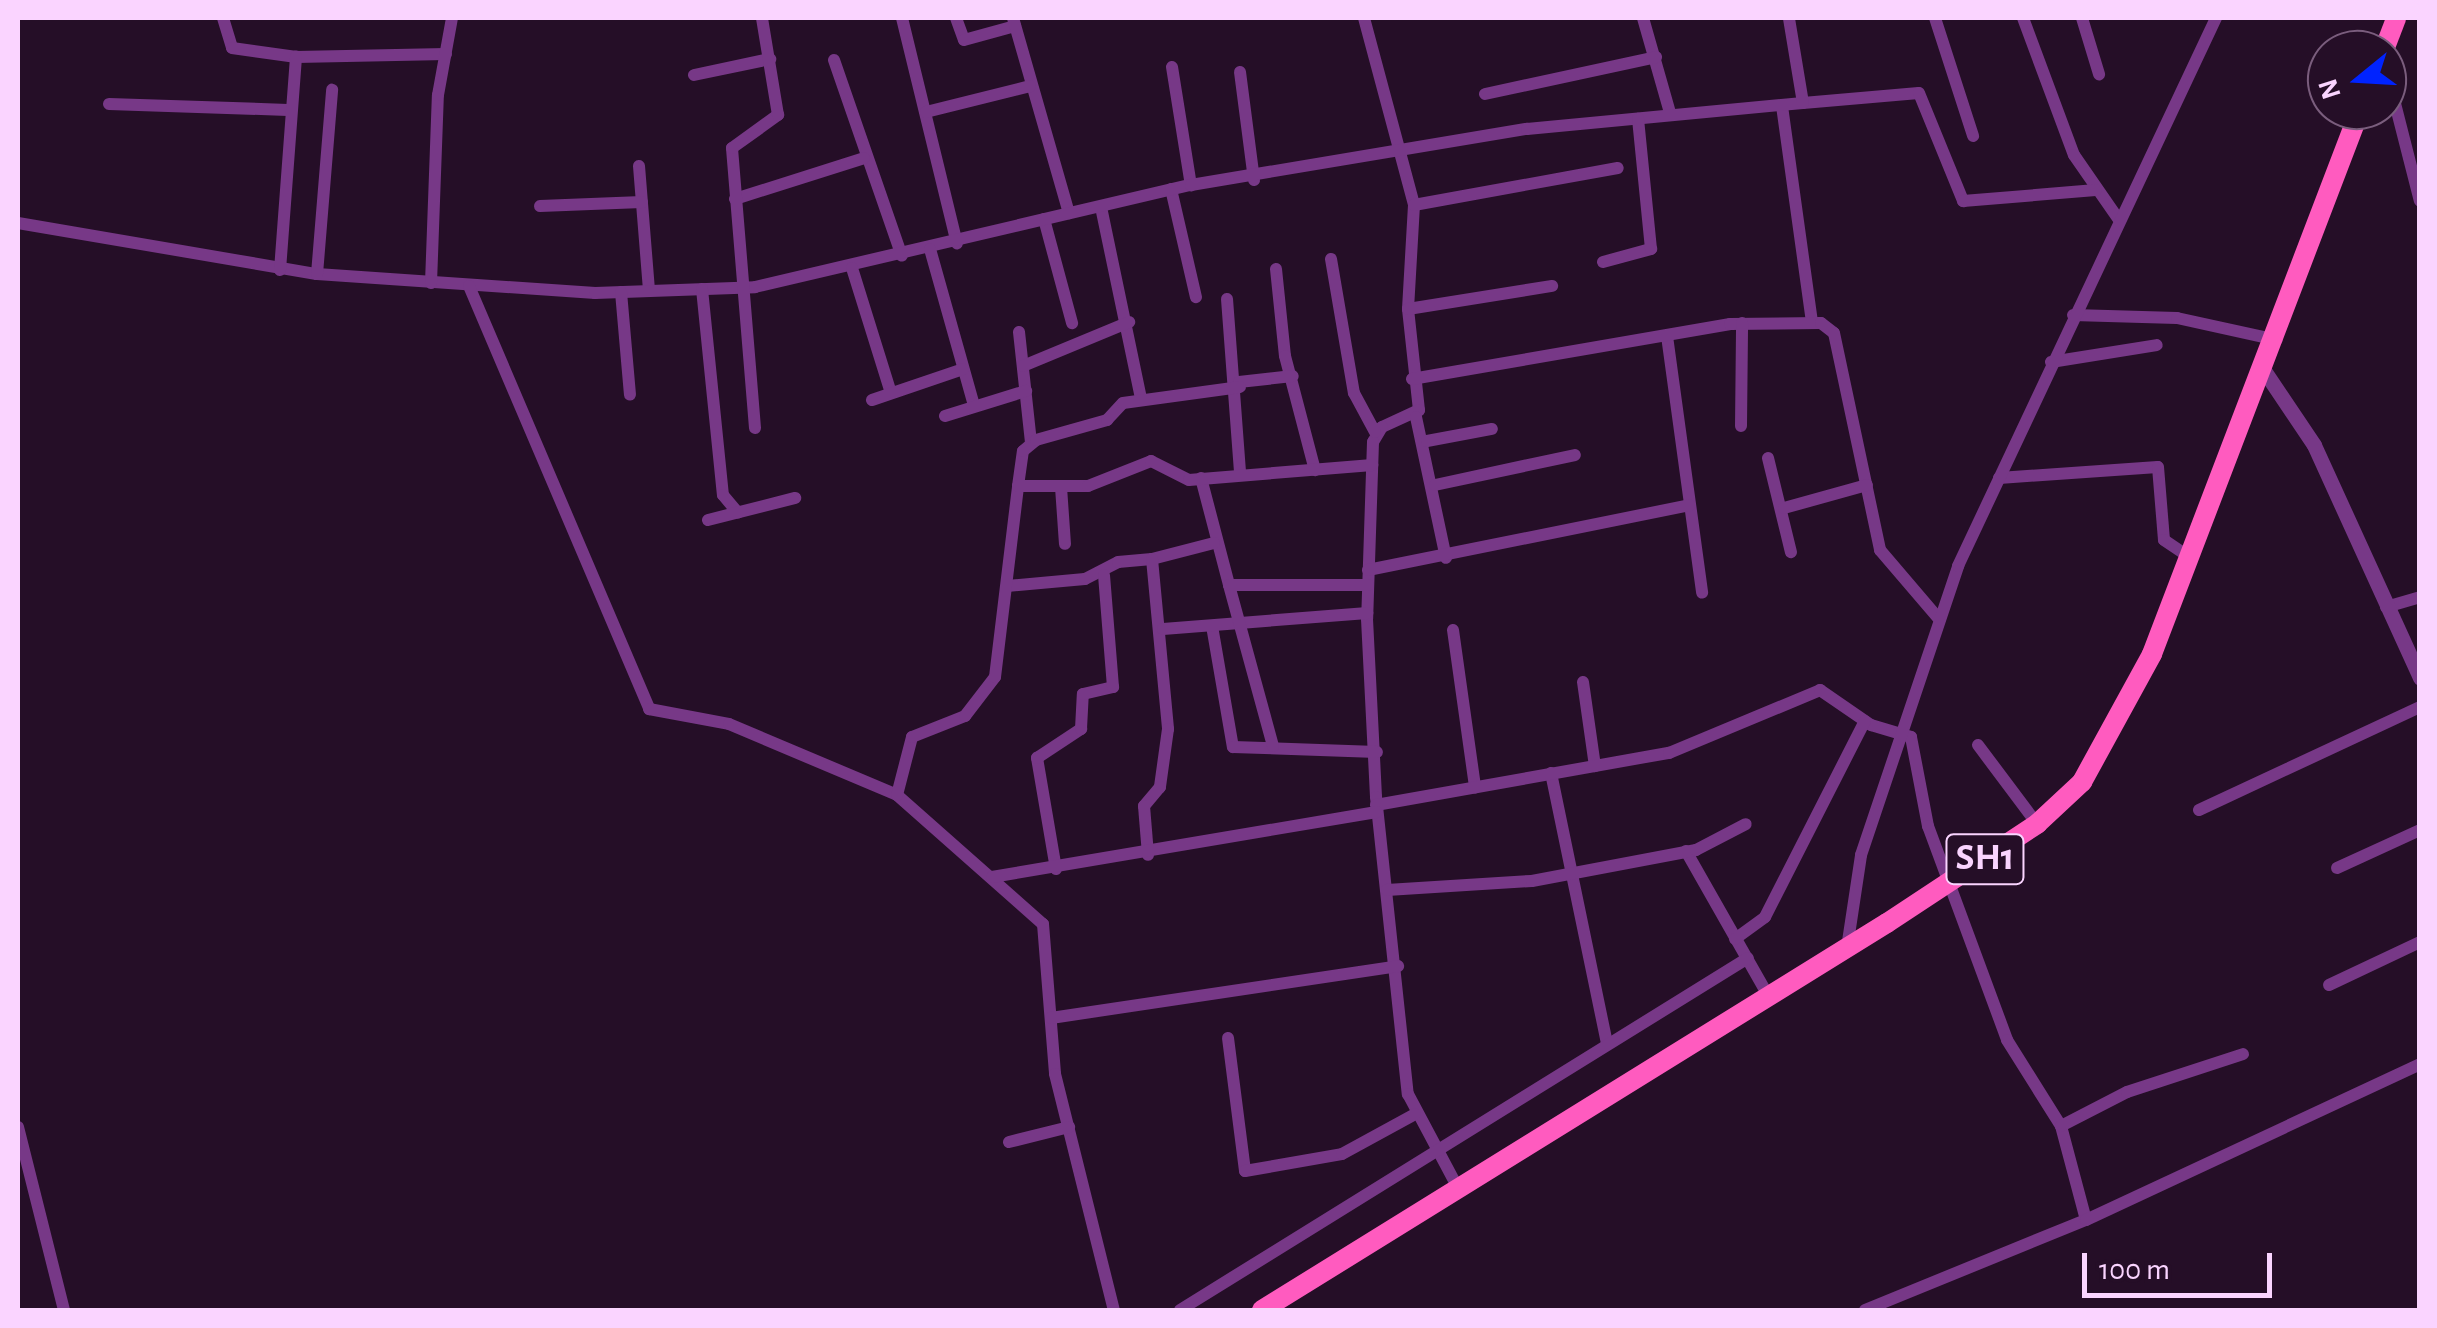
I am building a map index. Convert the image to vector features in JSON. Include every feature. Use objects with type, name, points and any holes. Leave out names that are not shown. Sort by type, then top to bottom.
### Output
[{"type":"main road","name":"SH1","points":[[1262,1310],[1848,948],[2037,824],[2082,782],[2118,727],[2191,558],[2266,372],[2353,130]]},
{"type":"street","points":[[223,18],[232,48],[296,57],[446,54]]},
{"type":"street","points":[[431,283],[446,54],[452,18]]},
{"type":"street","points":[[755,428],[740,288],[734,140],[778,115],[762,18]]},
{"type":"street","points":[[902,18],[957,243]]},
{"type":"street","points":[[956,18],[962,39],[1014,22],[1069,213]]},
{"type":"street","points":[[1364,18],[1414,206],[1408,308],[1412,379],[1416,417],[1428,441],[1446,558]]},
{"type":"street","points":[[1643,18],[1670,113]]},
{"type":"street","points":[[1789,18],[1802,104]]},
{"type":"street","points":[[1935,18],[1973,136]]},
{"type":"street","points":[[2024,18],[2056,114],[2096,190],[2119,220]]},
{"type":"street","points":[[2082,18],[2099,74]]},
{"type":"street","points":[[1848,948],[1861,855],[1938,618],[2051,362],[2216,18]]},
{"type":"street","points":[[280,270],[288,110],[296,57]]},
{"type":"street","points":[[1485,94],[1656,57]]},
{"type":"street","points":[[694,75],[770,58]]},
{"type":"street","points":[[834,60],[864,158],[902,256]]},
{"type":"street","points":[[1172,68],[1191,185]]},
{"type":"street","points":[[1240,72],[1254,180]]},
{"type":"street","points":[[926,112],[1030,86]]},
{"type":"street","points":[[317,274],[332,90]]},
{"type":"street","points":[[18,223],[317,274],[621,292],[740,288],[852,268],[1191,185],[1254,180],[1670,113],[1920,92],[1963,201],[2096,190]]},
{"type":"street","points":[[108,104],[288,110]]},
{"type":"street","points":[[1782,106],[1812,322]]},
{"type":"street","points":[[1603,262],[1651,249],[1638,119]]},
{"type":"street","points":[[2405,130],[2420,200]]},
{"type":"street","points":[[736,199],[864,158]]},
{"type":"street","points":[[639,166],[649,291]]},
{"type":"street","points":[[1414,206],[1618,168]]},
{"type":"street","points":[[1171,189],[1196,296]]},
{"type":"street","points":[[540,206],[642,202]]},
{"type":"street","points":[[1101,208],[1129,322],[1141,398]]},
{"type":"street","points":[[1044,219],[1072,323]]},
{"type":"street","points":[[930,249],[974,406]]},
{"type":"street","points":[[1331,259],[1354,393],[1376,432],[1368,613],[1377,808],[1415,1114],[1459,1190]]},
{"type":"street","points":[[852,268],[891,393]]},
{"type":"street","points":[[1276,269],[1293,376],[1315,470]]},
{"type":"street","points":[[469,286],[648,708],[728,724],[897,795],[1043,924],[1051,1018],[1069,1127],[1114,1310]]},
{"type":"street","points":[[1408,308],[1552,286]]},
{"type":"street","points":[[702,289],[723,495],[738,513]]},
{"type":"street","points":[[621,292],[630,395]]},
{"type":"street","points":[[1227,298],[1239,384],[1240,473]]},
{"type":"street","points":[[2073,315],[2177,318],[2277,340]]},
{"type":"street","points":[[1023,366],[1129,322]]},
{"type":"street","points":[[1412,379],[1742,324],[1812,322],[1834,333],[1886,563],[1938,618]]},
{"type":"street","points":[[1741,426],[1742,324]]},
{"type":"street","points":[[897,795],[912,738],[965,716],[995,676],[1018,486],[1031,442],[1020,332]]},
{"type":"street","points":[[1666,336],[1702,593]]},
{"type":"street","points":[[2051,362],[2158,345]]},
{"type":"street","points":[[872,400],[963,369]]},
{"type":"street","points":[[2266,372],[2314,445],[2420,678]]},
{"type":"street","points":[[1031,442],[1107,420],[1141,398],[1293,376]]},
{"type":"street","points":[[945,416],[1026,391]]},
{"type":"street","points":[[1376,432],[1416,417]]},
{"type":"street","points":[[1428,441],[1492,429]]},
{"type":"street","points":[[1435,485],[1574,455]]},
{"type":"street","points":[[1768,458],[1784,508],[1791,552]]},
{"type":"street","points":[[1018,486],[1062,487],[1151,461],[1200,478],[1372,466]]},
{"type":"street","points":[[1998,478],[2158,467],[2164,540],[2191,558]]},
{"type":"street","points":[[1200,478],[1214,543],[1273,746]]},
{"type":"street","points":[[1784,508],[1867,485]]},
{"type":"street","points":[[1062,487],[1065,544]]},
{"type":"street","points":[[708,520],[795,498]]},
{"type":"street","points":[[1368,570],[1446,558],[1690,505]]},
{"type":"street","points":[[1007,586],[1104,575],[1118,562],[1152,559],[1214,543]]},
{"type":"street","points":[[1148,855],[1144,806],[1160,787],[1168,744],[1163,630],[1152,559]]},
{"type":"street","points":[[1056,869],[1037,758],[1081,730],[1084,694],[1113,688],[1104,575]]},
{"type":"street","points":[[1228,585],[1368,585]]},
{"type":"street","points":[[2386,607],[2420,597]]},
{"type":"street","points":[[1163,630],[1368,613]]},
{"type":"street","points":[[1212,626],[1226,738],[1233,747],[1377,752]]},
{"type":"street","points":[[1453,630],[1475,787]]},
{"type":"street","points":[[1583,682],[1595,766]]},
{"type":"street","points":[[992,877],[1148,855],[1475,787],[1668,753],[1820,690],[1865,721],[1916,742],[1928,826],[2007,1040],[2061,1126],[2086,1220]]},
{"type":"street","points":[[2199,810],[2420,707]]},
{"type":"street","points":[[1734,939],[1766,917],[1865,721]]},
{"type":"street","points":[[1978,746],[2037,824]]},
{"type":"street","points":[[1550,773],[1567,873],[1607,1043]]},
{"type":"street","points":[[1387,890],[1567,873],[1686,851],[1746,824]]},
{"type":"street","points":[[2337,868],[2420,830]]},
{"type":"street","points":[[1686,851],[1769,997]]},
{"type":"street","points":[[2329,985],[2420,942]]},
{"type":"street","points":[[1180,1310],[1748,958]]},
{"type":"street","points":[[1051,1018],[1398,966]]},
{"type":"street","points":[[1228,1038],[1245,1171],[1342,1154],[1415,1114]]},
{"type":"street","points":[[2061,1126],[2243,1054]]},
{"type":"street","points":[[1865,1310],[2086,1220],[2420,1064]]},
{"type":"street","points":[[18,1127],[24,1178],[64,1310]]},
{"type":"street","points":[[1009,1142],[1069,1127]]}]
